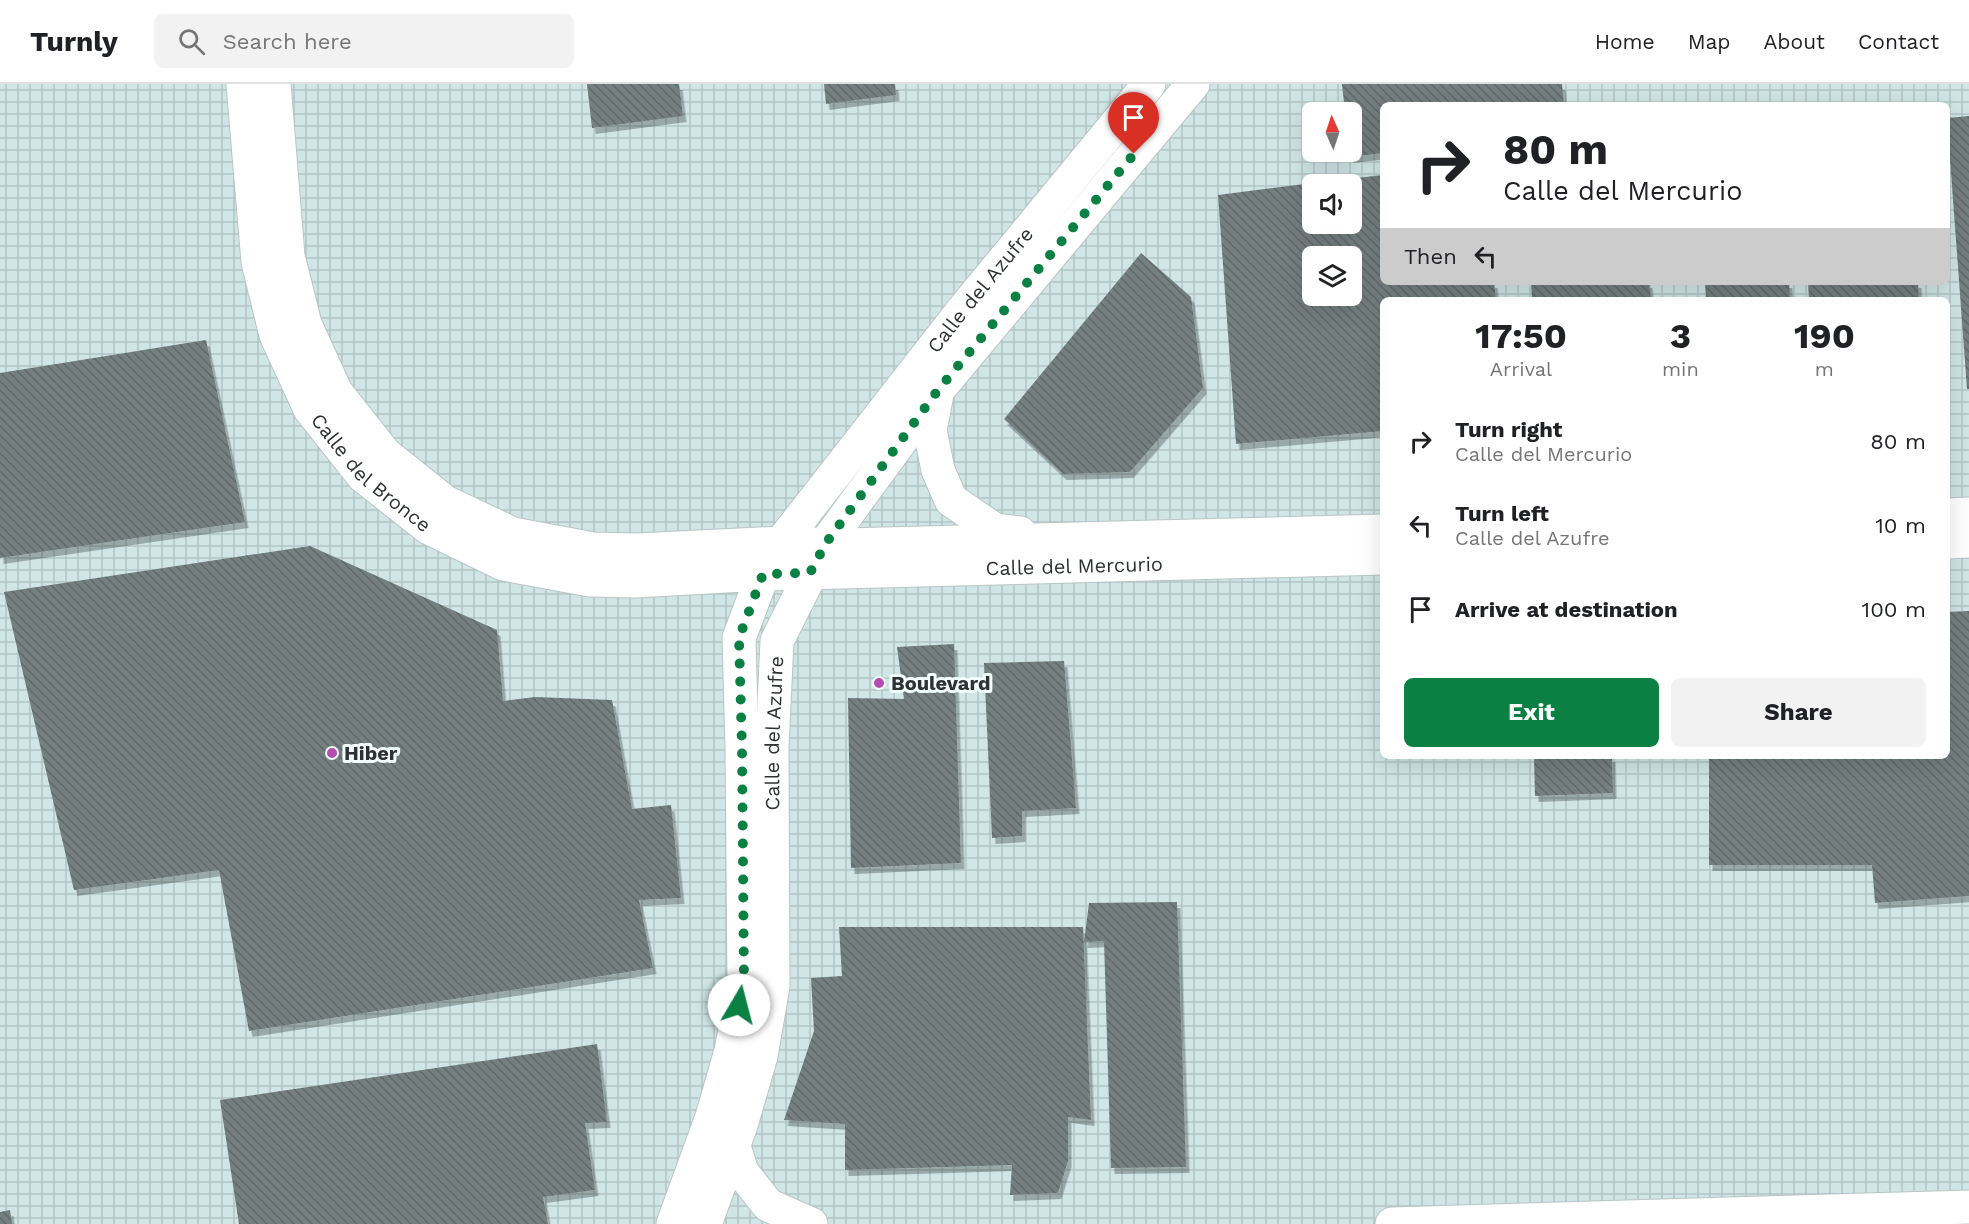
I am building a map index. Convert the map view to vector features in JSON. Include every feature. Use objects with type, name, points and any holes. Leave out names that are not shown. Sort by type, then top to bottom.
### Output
[{"type":"street","name":"Calle del Bronce","points":[[243,84],[258,262],[276,335],[310,409],[363,476],[429,528],[503,564],[590,580],[635,581],[763,574]]},
{"type":"street","name":"Calle del Bronce","points":[[274,84],[288,256],[305,324],[336,392],[385,454],[445,502],[513,534],[593,549],[638,550],[781,543]]},
{"type":"street","name":"Calle del Azufre","points":[[673,1224],[715,1106],[731,1051],[744,983],[739,638],[763,574],[781,543],[963,310],[1149,84]]},
{"type":"street","name":"Calle del Azufre","points":[[705,1224],[734,1146],[761,1056],[773,986],[772,747],[777,641],[826,543],[938,390],[1193,84]]},
{"type":"street","points":[[938,390],[930,430],[938,470],[951,500],[995,530],[1063,540]]},
{"type":"street","points":[[1950,514],[1969,514]]},
{"type":"street","name":"Calle del Mercurio","points":[[781,543],[845,545],[1380,531]]},
{"type":"street","points":[[1950,542],[1969,541]]},
{"type":"street","name":"Calle del Mercurio","points":[[763,574],[1380,558]]},
{"type":"street","points":[[734,1146],[742,1172],[768,1205],[811,1224]]},
{"type":"street","points":[[1392,1224],[1969,1207]]},
{"type":"shaded area","points":[[0,84],[1969,84],[1969,1224],[0,1224]]},
{"type":"building","points":[[587,84],[679,84],[683,116],[592,128]]},
{"type":"building","points":[[824,84],[895,84],[896,95],[826,104]]},
{"type":"building","points":[[1342,84],[1562,84],[1564,102],[1380,102],[1380,153],[1362,156],[1362,102],[1344,102]]},
{"type":"building","points":[[1969,116],[1969,389],[1967,389],[1950,159],[1950,118]]},
{"type":"building","points":[[1380,175],[1380,285],[1494,285],[1496,297],[1380,297],[1380,431],[1236,444],[1218,195],[1302,184],[1302,234],[1362,234],[1362,177]]},
{"type":"building","points":[[1141,253],[1191,297],[1203,388],[1130,472],[1063,474],[1004,419]]},
{"type":"building","points":[[1531,285],[1649,285],[1651,297],[1532,297]]},
{"type":"building","points":[[1705,285],[1789,285],[1790,297],[1706,297]]},
{"type":"building","points":[[1808,285],[1918,285],[1919,297],[1809,297]]},
{"type":"building","points":[[206,340],[245,522],[0,558],[0,373]]},
{"type":"building","name":"Hiber","points":[[310,546],[497,630],[503,701],[535,697],[612,700],[632,809],[671,805],[681,898],[639,900],[653,968],[249,1031],[219,870],[74,890],[4,592]]},
{"type":"building","points":[[1969,611],[1969,896],[1875,903],[1872,865],[1709,865],[1709,759],[1950,759],[1950,612]]},
{"type":"building","points":[[954,644],[961,863],[851,868],[848,698],[904,699],[897,647]]},
{"type":"building","points":[[1064,661],[1076,808],[1022,811],[1022,836],[992,838],[984,663]]},
{"type":"building","points":[[1534,759],[1612,759],[1613,793],[1535,796]]},
{"type":"building","points":[[1177,902],[1186,1167],[1111,1168],[1104,941],[1084,942],[1089,903]]},
{"type":"building","points":[[839,927],[1083,927],[1091,1120],[1068,1117],[1068,1161],[1058,1193],[1010,1195],[1012,1165],[845,1170],[845,1124],[784,1120],[814,1031],[811,978],[842,976]]},
{"type":"building","points":[[597,1044],[607,1122],[585,1123],[595,1190],[543,1197],[548,1224],[239,1224],[220,1100]]},
{"type":"building","points":[[10,1210],[12,1224],[0,1224],[0,1212]]},
{"type":"place","name":"Boulevard","points":[[879,683]]},
{"type":"place","name":"Hiber","points":[[332,753]]},
{"type":"route","points":[[739,1005],[744,983],[739,638],[763,574],[810,573],[826,543],[938,390],[986,329],[1134,154]]}]
